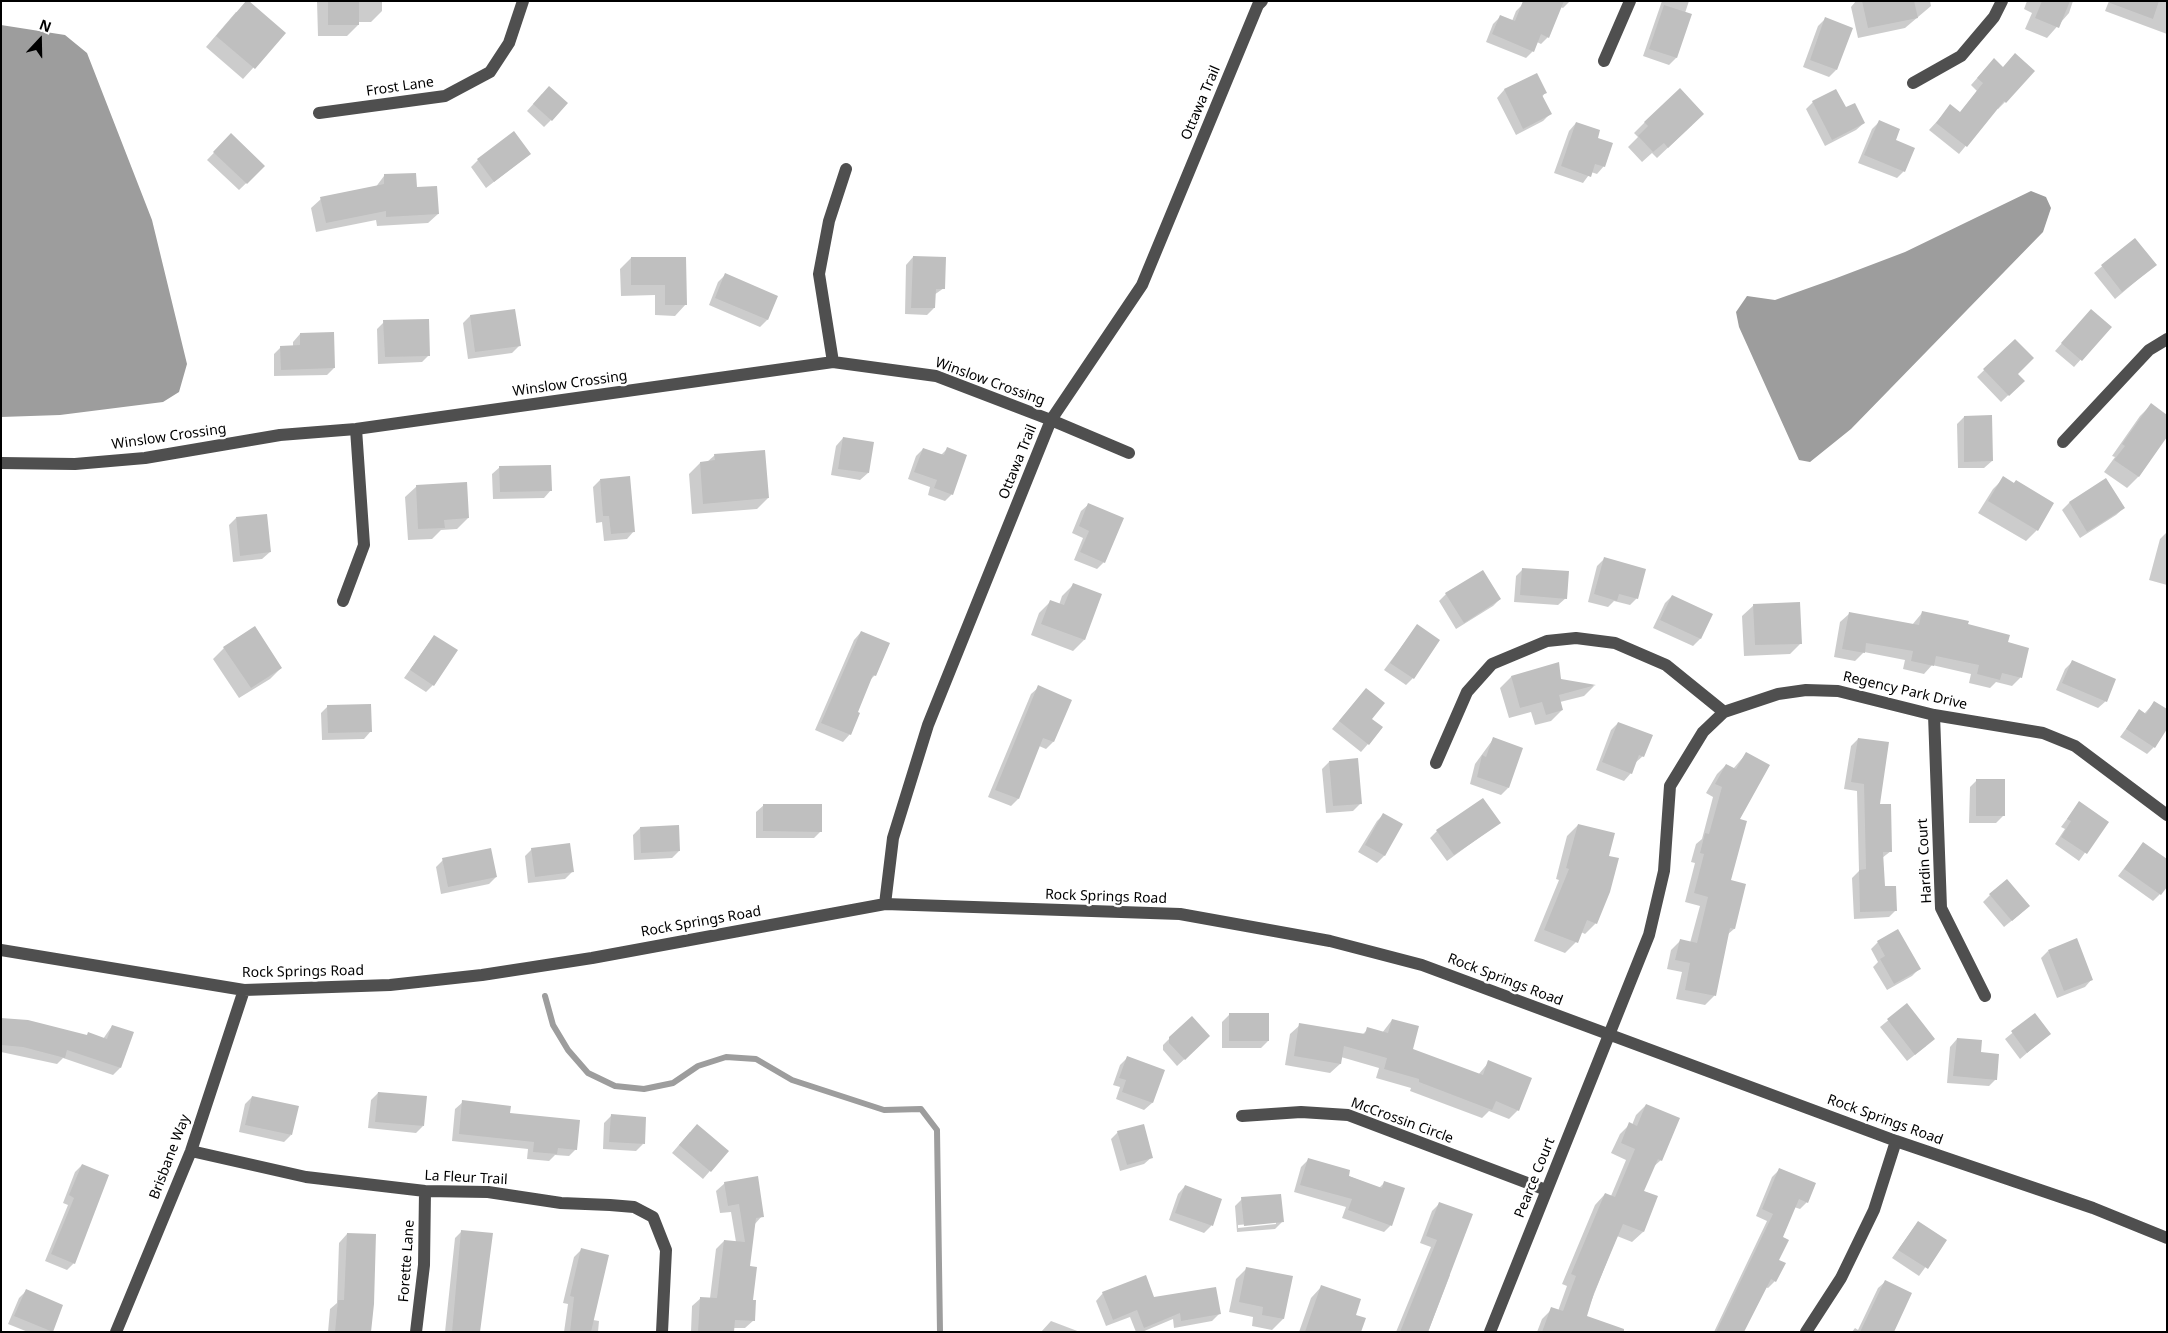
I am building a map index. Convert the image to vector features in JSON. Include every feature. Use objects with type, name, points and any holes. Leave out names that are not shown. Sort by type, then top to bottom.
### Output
[{"type":"street","name":"Frost Lane","points":[[319,112],[445,96],[490,72],[510,43],[523,1]]},
{"type":"street","points":[[1604,61],[1630,1]]},
{"type":"street","points":[[1913,83],[1961,56],[1994,17],[2002,1]]},
{"type":"street","name":"Ottawa Trail","points":[[884,904],[893,838],[928,725],[1051,420],[1142,284],[1258,3]]},
{"type":"street","points":[[833,362],[819,274],[829,221],[846,169]]},
{"type":"street","points":[[2063,442],[2149,350],[2167,339]]},
{"type":"street","name":"Winslow Crossing","points":[[1,463],[75,464],[145,458],[280,436],[356,429],[833,362],[936,376],[1051,420],[1129,453]]},
{"type":"street","points":[[343,601],[364,545],[356,429]]},
{"type":"street","points":[[1436,763],[1467,692],[1492,664],[1547,641],[1576,638],[1615,642],[1666,665],[1724,712]]},
{"type":"street","name":"Regency Park Drive","points":[[1608,1035],[1649,935],[1664,871],[1670,786],[1704,732],[1724,712],[1778,694],[1806,690],[1838,691],[1934,715],[2043,733],[2075,746],[2167,815]]},
{"type":"street","name":"Hardin Court","points":[[1934,715],[1941,908],[1985,996]]},
{"type":"street","name":"Rock Springs Road","points":[[1,950],[244,990],[390,985],[482,976],[592,958],[884,904],[1180,914],[1330,941],[1422,965],[1896,1141],[2093,1208],[2167,1238]]},
{"type":"street","name":"Brisbane Way","points":[[116,1332],[191,1151],[244,990]]},
{"type":"street","name":"Pearce Court","points":[[1490,1332],[1608,1035]]},
{"type":"street","name":"McCrossin Circle","points":[[1242,1116],[1300,1112],[1348,1115],[1546,1190]]},
{"type":"street","points":[[1806,1332],[1842,1278],[1862,1236],[1874,1210],[1896,1141]]},
{"type":"street","name":"La Fleur Trail","points":[[191,1151],[306,1177],[425,1191],[488,1192],[561,1203],[610,1204],[634,1208],[653,1217],[666,1250],[662,1332]]},
{"type":"street","name":"Forette Lane","points":[[416,1332],[424,1265],[425,1191]]},
{"type":"shaded area","points":[[1,25],[65,35],[87,53],[152,220],[187,364],[179,392],[163,402],[60,415],[1,417]]},
{"type":"shaded area","points":[[2031,191],[2046,197],[2051,208],[2043,232],[1851,429],[1810,462],[1799,460],[1739,327],[1736,312],[1747,296],[1775,300],[1834,279],[1905,252]]},
{"type":"building","points":[[246,1],[249,1],[286,33],[255,69],[216,36]]},
{"type":"building","points":[[328,1],[359,1],[359,25],[328,25]]},
{"type":"building","points":[[1523,1],[1564,1],[1549,38],[1541,34],[1534,52],[1492,34],[1500,15],[1515,21]]},
{"type":"building","points":[[1862,1],[1914,1],[1918,18],[1868,28]]},
{"type":"building","points":[[2042,1],[2070,1],[2059,28],[2035,18]]},
{"type":"building","points":[[2110,1],[2159,1],[2153,19],[2110,3]]},
{"type":"building","points":[[1664,5],[1692,14],[1677,58],[1649,49]]},
{"type":"building","points":[[1825,17],[1853,28],[1837,70],[1810,60]]},
{"type":"building","points":[[2015,53],[2035,71],[2006,103],[2004,101],[1967,147],[1936,123],[1950,104],[1960,112],[1983,83],[1977,78],[1994,58],[2003,67]]},
{"type":"building","points":[[1537,73],[1547,93],[1542,95],[1552,114],[1523,129],[1504,89]]},
{"type":"building","points":[[549,86],[568,103],[552,121],[533,104]]},
{"type":"building","points":[[1680,88],[1704,114],[1668,148],[1664,143],[1653,152],[1638,136],[1648,126],[1644,122]]},
{"type":"building","points":[[1836,89],[1846,107],[1855,103],[1865,123],[1832,140],[1812,101]]},
{"type":"building","points":[[1879,120],[1900,129],[1896,140],[1915,148],[1905,172],[1864,155]]},
{"type":"building","points":[[1576,122],[1600,130],[1598,138],[1613,143],[1605,167],[1595,164],[1591,177],[1561,166]]},
{"type":"building","points":[[514,131],[531,154],[494,182],[477,159]]},
{"type":"building","points":[[231,133],[265,166],[247,184],[213,152]]},
{"type":"building","points":[[416,173],[417,187],[437,186],[439,214],[386,217],[386,211],[326,223],[320,197],[384,184],[384,174]]},
{"type":"building","points":[[2135,238],[2157,265],[2122,292],[2101,265]]},
{"type":"building","points":[[913,256],[946,257],[945,289],[936,289],[935,308],[911,308]]},
{"type":"building","points":[[631,257],[686,257],[687,305],[665,305],[665,285],[631,285]]},
{"type":"building","points":[[725,273],[778,296],[768,320],[715,298]]},
{"type":"building","points":[[515,309],[521,346],[475,352],[470,315]]},
{"type":"building","points":[[2091,309],[2112,327],[2082,361],[2061,343]]},
{"type":"building","points":[[429,319],[430,356],[385,357],[383,320]]},
{"type":"building","points":[[334,332],[335,368],[281,370],[280,346],[300,345],[300,333]]},
{"type":"building","points":[[2015,339],[2034,358],[2018,374],[2025,381],[2009,396],[1983,369]]},
{"type":"building","points":[[2151,403],[2167,415],[2167,437],[2139,477],[2114,460],[2125,446],[2122,444]]},
{"type":"building","points":[[1992,415],[1993,461],[1964,462],[1964,416]]},
{"type":"building","points":[[843,437],[874,442],[869,473],[838,469]]},
{"type":"building","points":[[947,447],[967,455],[953,495],[934,488],[937,480],[914,472],[923,448],[944,455]]},
{"type":"building","points":[[765,450],[769,498],[703,504],[700,462],[715,460],[714,454]]},
{"type":"building","points":[[551,465],[552,491],[500,492],[499,466]]},
{"type":"building","points":[[630,476],[635,532],[611,534],[609,516],[603,516],[600,479]]},
{"type":"building","points":[[2003,476],[2014,483],[2016,480],[2054,503],[2038,531],[1988,501]]},
{"type":"building","points":[[2106,478],[2125,508],[2087,532],[2069,502]]},
{"type":"building","points":[[467,482],[469,518],[444,520],[445,528],[418,529],[416,485]]},
{"type":"building","points":[[1088,503],[1124,518],[1105,563],[1080,552],[1089,531],[1079,526]]},
{"type":"building","points":[[267,514],[271,552],[240,556],[236,517]]},
{"type":"building","points":[[1604,557],[1646,569],[1638,599],[1619,594],[1617,601],[1594,594]]},
{"type":"building","points":[[1522,568],[1569,571],[1567,599],[1520,595]]},
{"type":"building","points":[[1483,570],[1501,599],[1464,623],[1445,593]]},
{"type":"building","points":[[1073,583],[1102,594],[1085,640],[1041,624],[1050,600],[1064,605]]},
{"type":"building","points":[[1672,595],[1713,614],[1701,639],[1660,620]]},
{"type":"building","points":[[1800,602],[1802,644],[1755,645],[1753,604]]},
{"type":"building","points":[[1922,611],[1969,621],[1968,624],[2010,635],[2008,642],[2029,648],[2022,678],[2002,673],[2000,680],[1977,674],[1979,665],[1936,656],[1934,666],[1911,661],[1913,651],[1866,643],[1865,653],[1842,649],[1849,612],[1919,625]]},
{"type":"building","points":[[1417,624],[1440,640],[1414,679],[1390,663]]},
{"type":"building","points":[[255,626],[282,668],[251,688],[223,647]]},
{"type":"building","points":[[861,631],[890,643],[876,676],[873,675],[851,735],[821,723]]},
{"type":"building","points":[[434,635],[458,650],[434,686],[410,670]]},
{"type":"building","points":[[2072,660],[2116,679],[2107,702],[2062,683]]},
{"type":"building","points":[[1559,662],[1561,679],[1596,685],[1559,695],[1563,710],[1546,715],[1542,702],[1520,708],[1511,676]]},
{"type":"building","points":[[1038,685],[1072,700],[1054,742],[1043,738],[1019,799],[995,790]]},
{"type":"building","points":[[1366,688],[1385,703],[1372,719],[1383,727],[1369,745],[1339,721]]},
{"type":"building","points":[[2154,701],[2167,709],[2167,729],[2155,748],[2126,729],[2139,709],[2146,714]]},
{"type":"building","points":[[371,704],[372,732],[328,733],[327,705]]},
{"type":"building","points":[[1618,722],[1653,735],[1644,757],[1639,755],[1632,774],[1602,762]]},
{"type":"building","points":[[1493,737],[1523,748],[1509,788],[1477,777],[1482,755],[1486,757]]},
{"type":"building","points":[[1858,738],[1889,742],[1880,804],[1891,804],[1892,852],[1883,852],[1885,886],[1896,886],[1897,911],[1860,912],[1859,870],[1866,869],[1864,784],[1851,782]]},
{"type":"building","points":[[1746,752],[1770,765],[1740,819],[1747,821],[1731,880],[1746,884],[1735,929],[1730,928],[1716,996],[1685,990],[1690,963],[1675,960],[1680,939],[1697,943],[1708,897],[1694,893],[1704,854],[1700,853],[1705,833],[1709,834],[1722,787],[1715,784],[1726,764],[1736,769]]},
{"type":"building","points":[[1358,758],[1362,804],[1333,806],[1329,761]]},
{"type":"building","points":[[1976,779],[2005,779],[2005,816],[1976,816]]},
{"type":"building","points":[[1483,798],[1501,823],[1454,855],[1436,830]]},
{"type":"building","points":[[2079,801],[2109,822],[2087,854],[2061,837],[2071,821],[2067,819]]},
{"type":"building","points":[[763,804],[822,804],[822,832],[763,831]]},
{"type":"building","points":[[1383,813],[1403,824],[1385,856],[1365,845]]},
{"type":"building","points":[[1578,824],[1615,833],[1609,856],[1619,858],[1610,892],[1597,924],[1587,920],[1578,943],[1544,930],[1569,869],[1566,868]]},
{"type":"building","points":[[679,825],[680,851],[641,853],[640,827]]},
{"type":"building","points":[[2143,842],[2167,859],[2167,887],[2161,895],[2124,869]]},
{"type":"building","points":[[570,843],[574,872],[535,877],[531,848]]},
{"type":"building","points":[[491,848],[497,877],[448,887],[442,858]]},
{"type":"building","points":[[2007,879],[2030,906],[2012,921],[1989,894]]},
{"type":"building","points":[[1898,929],[1921,969],[1894,984],[1880,959],[1885,956],[1877,941]]},
{"type":"building","points":[[2077,938],[2093,980],[2064,991],[2048,950]]},
{"type":"building","points":[[1907,1003],[1935,1039],[1915,1055],[1887,1019]]},
{"type":"building","points":[[1229,1013],[1269,1013],[1269,1041],[1229,1041]]},
{"type":"building","points":[[2035,1013],[2051,1034],[2027,1053],[2011,1031]]},
{"type":"building","points":[[1192,1016],[1210,1036],[1185,1060],[1169,1043],[1169,1037]]},
{"type":"building","points":[[1,1018],[28,1020],[87,1035],[88,1032],[107,1039],[112,1025],[134,1032],[121,1068],[67,1050],[65,1058],[23,1047],[1,1045]]},
{"type":"building","points":[[1392,1019],[1419,1026],[1413,1049],[1483,1075],[1488,1060],[1532,1078],[1519,1111],[1496,1101],[1492,1110],[1419,1082],[1419,1079],[1384,1069],[1387,1058],[1344,1046],[1341,1064],[1294,1056],[1299,1023],[1365,1034],[1367,1027],[1388,1033]]},
{"type":"building","points":[[1957,1038],[1982,1040],[1981,1052],[1999,1054],[1997,1080],[1953,1076]]},
{"type":"building","points":[[1127,1056],[1165,1070],[1153,1103],[1122,1092],[1126,1080],[1119,1078]]},
{"type":"building","points":[[378,1092],[427,1096],[424,1126],[375,1122]]},
{"type":"building","points":[[252,1096],[299,1106],[292,1135],[245,1125]]},
{"type":"building","points":[[462,1100],[511,1106],[510,1113],[580,1120],[577,1150],[558,1148],[557,1154],[533,1152],[534,1142],[459,1134]]},
{"type":"building","points":[[1646,1104],[1680,1118],[1662,1161],[1658,1159],[1644,1191],[1658,1196],[1644,1232],[1623,1224],[1594,1293],[1587,1316],[1624,1329],[1624,1332],[1542,1332],[1551,1307],[1563,1311],[1576,1276],[1571,1274],[1605,1193],[1615,1197],[1635,1149],[1621,1143],[1629,1122],[1637,1126]]},
{"type":"building","points":[[611,1114],[646,1117],[645,1144],[609,1142]]},
{"type":"building","points":[[697,1124],[729,1151],[711,1172],[679,1145]]},
{"type":"building","points":[[1144,1124],[1153,1158],[1127,1165],[1117,1131]]},
{"type":"building","points":[[1308,1158],[1350,1170],[1349,1176],[1382,1188],[1384,1181],[1405,1188],[1392,1226],[1348,1210],[1352,1199],[1300,1185]]},
{"type":"building","points":[[82,1164],[109,1175],[75,1264],[51,1254],[74,1198],[69,1195]]},
{"type":"building","points":[[1779,1168],[1816,1183],[1808,1203],[1799,1199],[1783,1237],[1789,1240],[1779,1260],[1786,1263],[1776,1282],[1771,1279],[1744,1332],[1716,1332],[1773,1214],[1762,1209]]},
{"type":"building","points":[[758,1176],[764,1217],[756,1218],[750,1266],[757,1267],[753,1300],[756,1300],[755,1321],[735,1320],[734,1332],[698,1332],[700,1297],[717,1298],[724,1240],[745,1242],[739,1204],[728,1206],[724,1182]]},
{"type":"building","points":[[1185,1185],[1222,1199],[1213,1226],[1175,1213]]},
{"type":"building","points":[[1281,1194],[1284,1222],[1244,1226],[1241,1197]]},
{"type":"building","points":[[1439,1202],[1473,1214],[1428,1332],[1400,1332],[1437,1240],[1426,1236]]},
{"type":"building","points":[[1918,1221],[1947,1240],[1928,1269],[1898,1250]]},
{"type":"building","points":[[461,1230],[493,1233],[480,1332],[452,1332]]},
{"type":"building","points":[[347,1233],[376,1234],[374,1304],[371,1332],[335,1332],[338,1300],[344,1300]]},
{"type":"building","points":[[581,1248],[609,1255],[591,1332],[570,1332],[574,1297],[570,1296]]},
{"type":"building","points":[[1246,1267],[1293,1276],[1284,1319],[1262,1315],[1263,1307],[1239,1302]]},
{"type":"building","points":[[1146,1275],[1154,1297],[1216,1287],[1221,1314],[1181,1321],[1180,1313],[1144,1328],[1137,1310],[1113,1320],[1102,1292]]},
{"type":"building","points":[[1885,1280],[1912,1293],[1894,1332],[1860,1332]]},
{"type":"building","points":[[1321,1285],[1361,1299],[1356,1315],[1366,1318],[1361,1332],[1305,1332]]},
{"type":"building","points":[[26,1289],[63,1305],[53,1332],[14,1316]]},
{"type":"waterway","points":[[545,996],[553,1025],[568,1050],[588,1073],[615,1086],[644,1089],[673,1083],[698,1066],[726,1057],[756,1059],[792,1080],[884,1110],[921,1109],[937,1130],[940,1332]]}]
